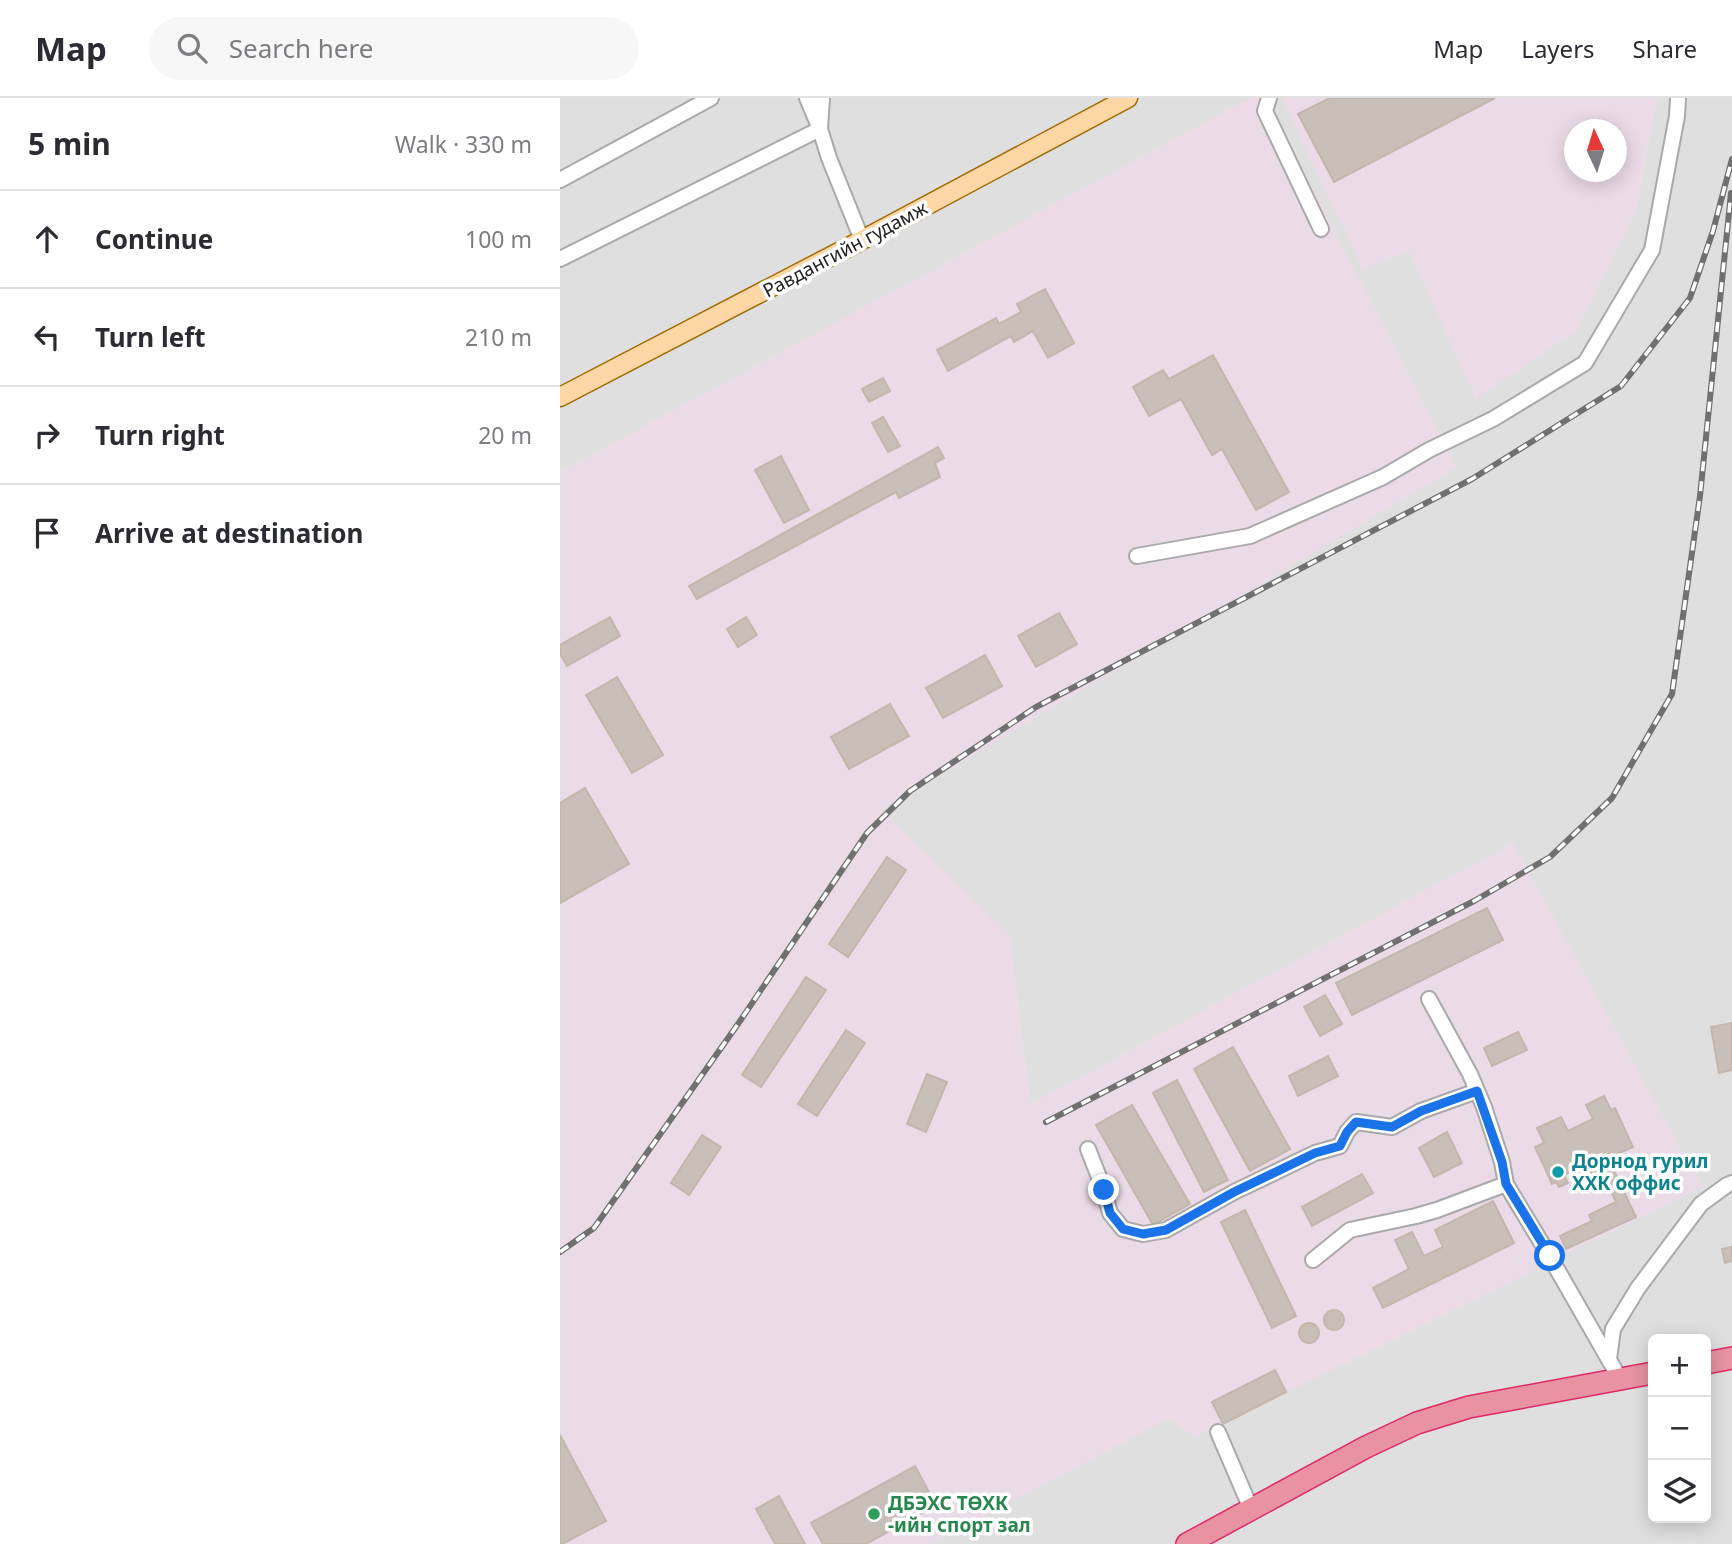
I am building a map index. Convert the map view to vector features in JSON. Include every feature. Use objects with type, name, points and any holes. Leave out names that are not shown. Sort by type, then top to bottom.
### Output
[{"type":"highway","points":[[1711,1362],[1732,1358]]},
{"type":"highway","points":[[1187,1544],[1366,1447],[1417,1423],[1469,1407],[1648,1374]]},
{"type":"main road","name":"Равдангийн гудамж","points":[[560,397],[1128,98]]},
{"type":"street","points":[[560,180],[711,98]]},
{"type":"street","points":[[807,98],[862,240]]},
{"type":"street","points":[[820,130],[822,98]]},
{"type":"street","points":[[1269,98],[1265,111],[1321,229]]},
{"type":"street","points":[[1137,556],[1250,536],[1383,477],[1429,450],[1493,419],[1585,363],[1652,250],[1678,98]]},
{"type":"street","points":[[560,259],[820,130]]},
{"type":"street","points":[[1429,999],[1445,1025],[1477,1091],[1502,1162],[1506,1184],[1620,1379]]},
{"type":"street","points":[[1088,1149],[1110,1213],[1123,1229],[1143,1234],[1166,1230],[1234,1192],[1315,1153],[1340,1146],[1356,1122],[1392,1127],[1421,1111],[1477,1091]]},
{"type":"street","points":[[1609,1359],[1613,1329],[1639,1288],[1701,1204],[1732,1183]]},
{"type":"street","points":[[1313,1260],[1350,1230],[1427,1213],[1506,1184]]},
{"type":"street","points":[[1218,1432],[1251,1509]]},
{"type":"shaded area","points":[[560,98],[1732,98],[1732,1544],[560,1544]]},
{"type":"shaded area","points":[[1250,98],[1266,98],[1457,467],[881,810],[1010,935],[1031,1104],[1513,843],[1702,1187],[1194,1438],[1170,1418],[930,1544],[560,1544],[560,472]]},
{"type":"shaded area","points":[[1282,98],[1657,98],[1637,210],[1577,330],[1476,399],[1409,251],[1363,269]]},
{"type":"building","points":[[1330,98],[1495,98],[1334,182],[1298,114]]},
{"type":"building","points":[[1045,289],[1074,343],[1048,358],[1033,331],[1014,342],[1011,336],[948,371],[937,350],[996,318],[999,324],[1021,312],[1017,304]]},
{"type":"building","points":[[1213,355],[1289,492],[1256,510],[1222,449],[1212,455],[1181,399],[1149,416],[1133,387],[1163,370],[1169,379]]},
{"type":"building","points":[[883,378],[890,391],[869,402],[862,389]]},
{"type":"building","points":[[883,417],[900,446],[888,452],[872,423]]},
{"type":"building","points":[[938,447],[944,458],[935,463],[940,477],[899,498],[896,492],[697,599],[689,586]]},
{"type":"building","points":[[781,456],[809,510],[784,523],[755,470]]},
{"type":"building","points":[[1059,613],[1077,644],[1036,667],[1018,636]]},
{"type":"building","points":[[610,617],[620,636],[567,666],[560,654],[560,645]]},
{"type":"building","points":[[746,617],[757,635],[738,647],[727,629]]},
{"type":"building","points":[[985,655],[1002,686],[943,718],[926,688]]},
{"type":"building","points":[[617,677],[663,755],[632,773],[586,695]]},
{"type":"building","points":[[890,704],[909,736],[849,769],[831,737]]},
{"type":"building","points":[[585,788],[629,864],[560,903],[560,803]]},
{"type":"building","points":[[887,857],[906,870],[848,957],[829,944]]},
{"type":"building","points":[[1487,908],[1503,940],[1352,1015],[1336,983]]},
{"type":"building","points":[[806,977],[826,990],[761,1087],[742,1075]]},
{"type":"building","points":[[1325,995],[1342,1024],[1320,1036],[1304,1007]]},
{"type":"building","points":[[1732,1023],[1732,1070],[1719,1073],[1711,1027]]},
{"type":"building","points":[[846,1030],[865,1043],[817,1116],[798,1104]]},
{"type":"building","points":[[1518,1032],[1527,1050],[1492,1066],[1484,1048]]},
{"type":"building","points":[[1233,1047],[1290,1149],[1250,1171],[1194,1069]]},
{"type":"building","points":[[1328,1056],[1338,1076],[1298,1096],[1289,1076]]},
{"type":"building","points":[[927,1074],[947,1082],[926,1132],[907,1124]]},
{"type":"building","points":[[1177,1080],[1228,1180],[1204,1192],[1153,1093]]},
{"type":"building","name":"Дорнод гурил ХХК оффис","points":[[1604,1096],[1611,1110],[1615,1108],[1633,1147],[1608,1158],[1636,1217],[1566,1249],[1560,1236],[1592,1221],[1589,1215],[1616,1202],[1601,1170],[1588,1176],[1583,1166],[1564,1175],[1568,1183],[1559,1187],[1556,1182],[1552,1184],[1535,1147],[1544,1143],[1537,1128],[1561,1117],[1568,1131],[1593,1119],[1586,1105]]},
{"type":"building","points":[[1132,1105],[1190,1204],[1153,1225],[1096,1125]]},
{"type":"building","points":[[1447,1132],[1462,1163],[1434,1177],[1419,1148]]},
{"type":"building","points":[[702,1135],[721,1147],[689,1195],[671,1183]]},
{"type":"building","points":[[1362,1174],[1373,1193],[1312,1226],[1302,1207]]},
{"type":"building","points":[[1493,1201],[1514,1243],[1383,1308],[1373,1288],[1409,1269],[1395,1240],[1412,1232],[1424,1256],[1443,1247],[1435,1230]]},
{"type":"building","points":[[1245,1210],[1296,1316],[1272,1328],[1221,1222]]},
{"type":"building","points":[[1732,1247],[1732,1261],[1725,1263],[1722,1249]]},
{"type":"building","points":[[1334,1310],[1341,1313],[1344,1320],[1341,1327],[1334,1330],[1327,1327],[1324,1320],[1327,1313]]},
{"type":"building","points":[[1309,1323],[1316,1326],[1319,1333],[1316,1340],[1309,1343],[1302,1340],[1299,1333],[1302,1326]]},
{"type":"building","points":[[1275,1370],[1286,1392],[1223,1424],[1212,1402]]},
{"type":"building","points":[[560,1435],[606,1521],[562,1544],[560,1544]]},
{"type":"building","name":"ДБЭХС ТӨХК -ийн спорт зал","points":[[915,1466],[936,1505],[866,1544],[823,1544],[811,1523]]},
{"type":"building","points":[[779,1496],[805,1544],[775,1544],[756,1509]]},
{"type":"railway","points":[[560,1252],[594,1228],[738,1024],[867,833],[910,791],[1036,707],[1472,479],[1621,386],[1690,298],[1713,231],[1732,159]]},
{"type":"railway","points":[[1046,1122],[1474,901],[1550,857],[1612,798],[1672,694],[1700,496],[1731,193]]},
{"type":"place","name":"Дорнод гурил ХХК оффис","points":[[1558,1172]]},
{"type":"place","name":"ДБЭХС ТӨХК -ийн спорт зал","points":[[874,1514]]},
{"type":"route","points":[[1104,1190],[1110,1213],[1123,1229],[1143,1234],[1166,1230],[1234,1192],[1315,1153],[1340,1146],[1356,1122],[1392,1127],[1421,1111],[1477,1091],[1502,1162],[1506,1184],[1550,1256]]}]
